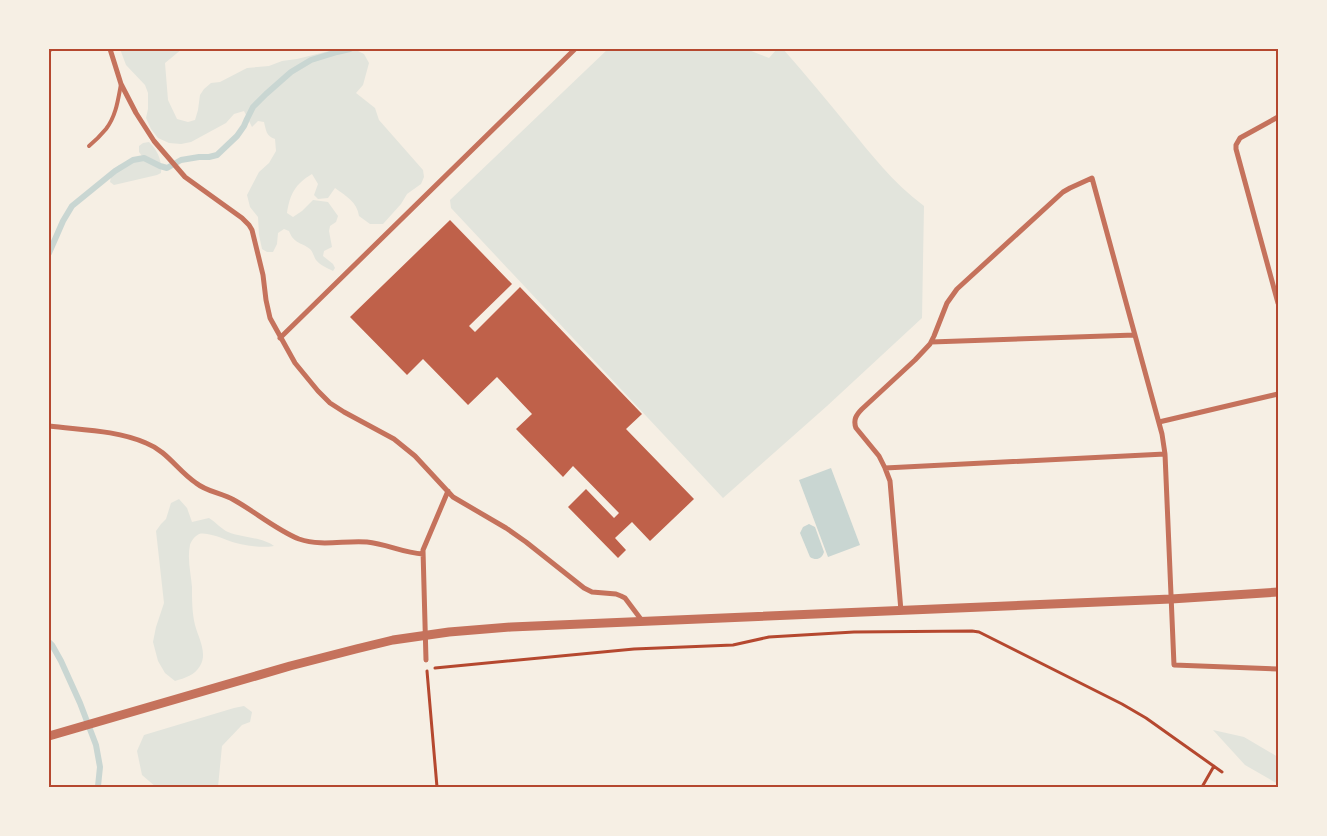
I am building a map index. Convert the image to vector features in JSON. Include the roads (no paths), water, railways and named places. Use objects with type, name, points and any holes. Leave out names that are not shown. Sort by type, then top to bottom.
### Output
[{"type":"street","points":[[110,49],[121,84],[154,142],[196,186],[249,225],[252,230],[263,275],[270,318],[295,363],[330,403],[394,439],[416,456],[457,500],[506,528],[584,588],[592,592],[616,594],[625,598],[644,622]]},
{"type":"street","points":[[280,338],[575,49]]},
{"type":"street","points":[[1278,117],[1240,138],[1236,145],[1278,303]]},
{"type":"street","points":[[901,611],[890,481],[885,468],[873,448],[856,428],[856,416],[931,342],[947,303],[958,289],[1063,192],[1092,178],[1160,422],[1165,454],[1174,666],[1278,669]]},
{"type":"street","points":[[931,342],[1136,335]]},
{"type":"street","points":[[1160,422],[1278,394]]},
{"type":"street","points":[[49,426],[129,437],[147,443],[168,457],[200,486],[233,499],[288,534],[298,538],[319,543],[370,542],[408,553],[423,554]]},
{"type":"street","points":[[885,468],[1165,454]]},
{"type":"street","points":[[426,660],[423,554],[425,544],[448,491]]},
{"type":"street","points":[[49,736],[290,666],[393,640],[449,632],[502,628],[1171,599],[1278,592]]},
{"type":"lane","points":[[89,146],[106,129],[111,120],[117,108],[121,84]]},
{"type":"waterway","points":[[49,253],[72,206],[115,171],[133,160],[144,158],[167,168],[181,160],[217,155],[237,136],[253,107],[291,72],[311,60],[350,49]]},
{"type":"waterway","points":[[49,642],[61,661],[96,745],[100,767],[98,786]]}]
